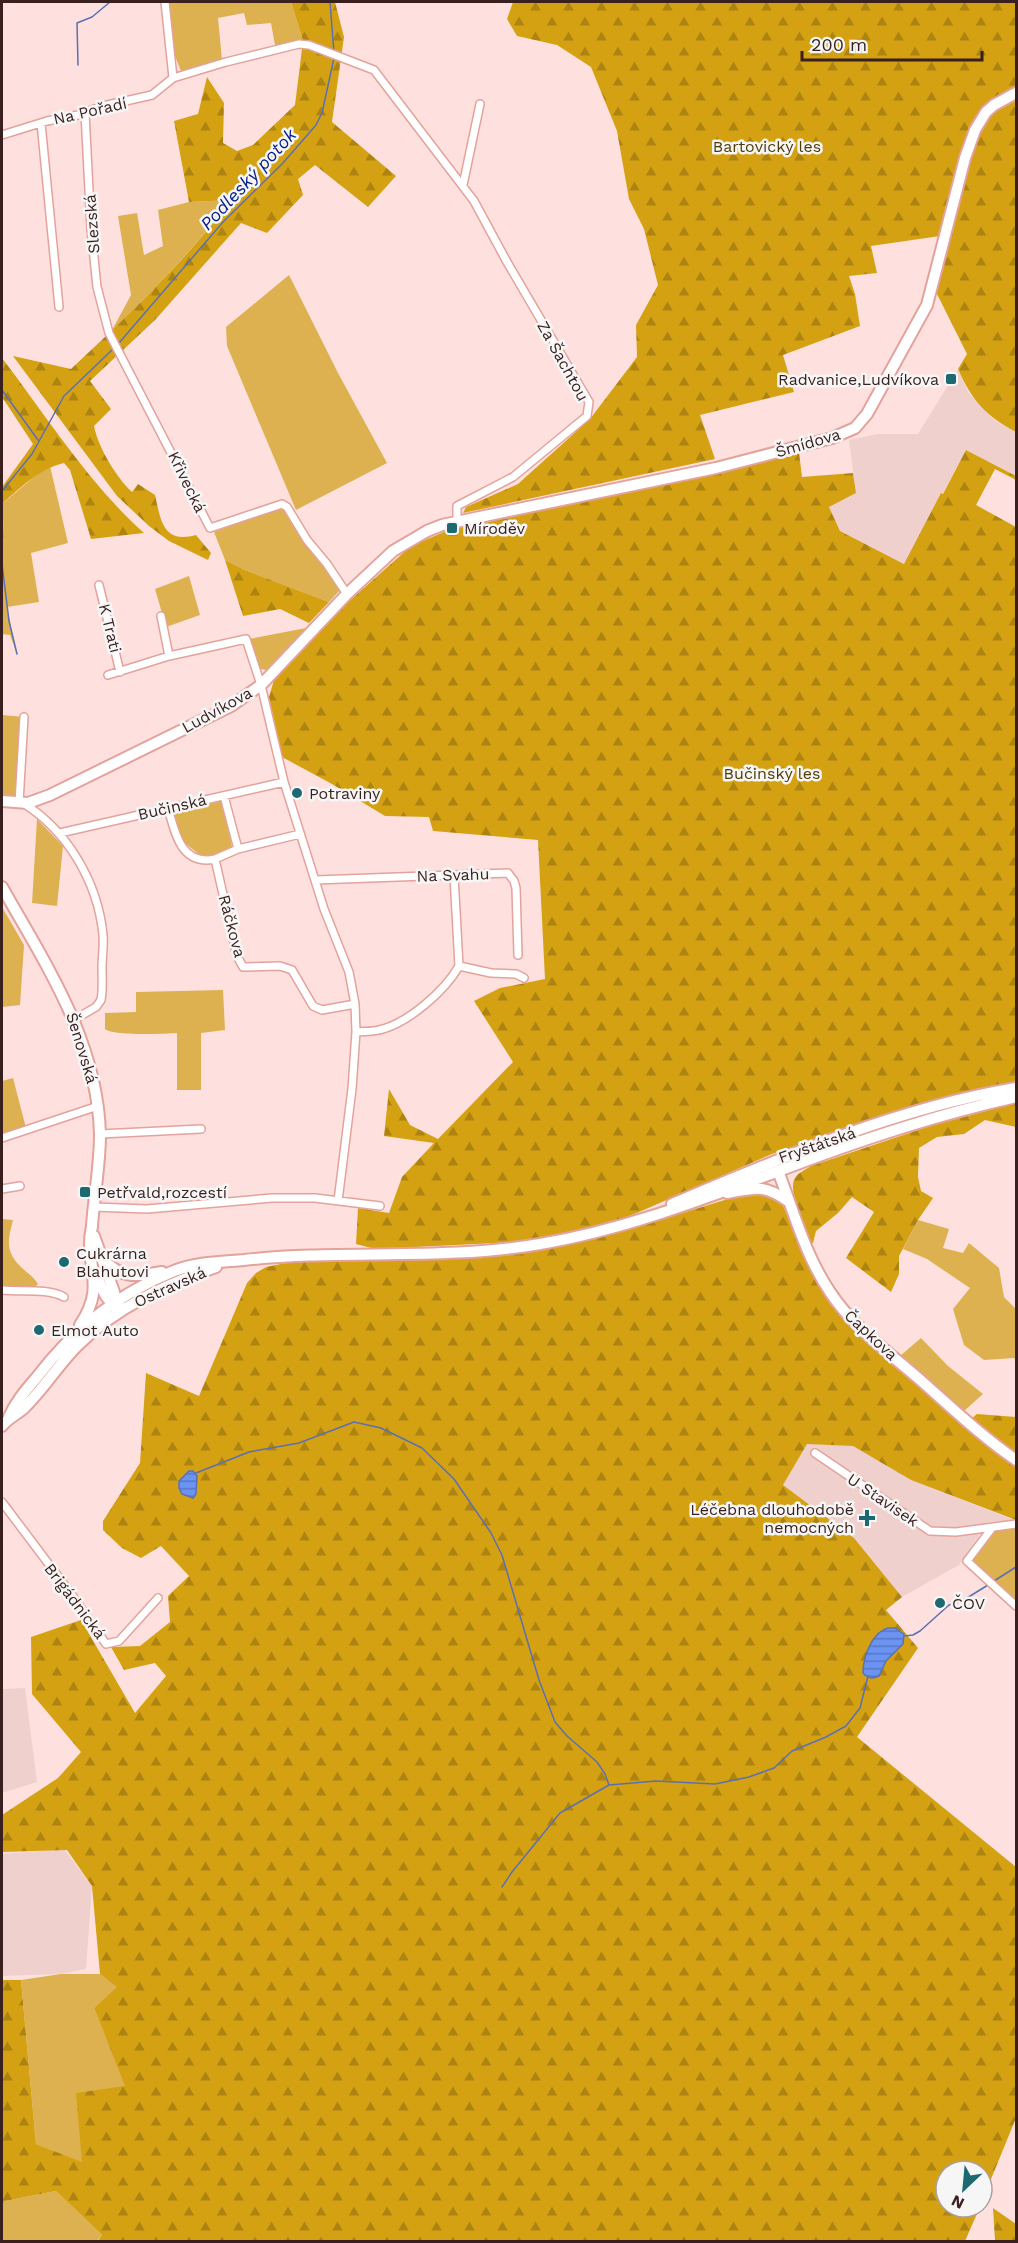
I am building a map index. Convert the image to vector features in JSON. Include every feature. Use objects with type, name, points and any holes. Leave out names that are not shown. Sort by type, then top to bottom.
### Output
[{"type":"main road","name":"Šmídova","points":[[457,522],[716,468],[832,438],[859,425],[924,312],[968,147],[975,130],[986,112],[1002,100],[1017,93]]},
{"type":"main road","name":"Ludvíkova","points":[[2,801],[21,803],[50,795],[231,706],[261,685],[382,560],[409,540],[442,525],[457,522]]},
{"type":"main road","name":"Šenovská","points":[[2,887],[58,984],[75,1019],[90,1066],[98,1106],[100,1134],[90,1246],[93,1301],[74,1335]]},
{"type":"main road","name":"Fryštátská","points":[[625,1224],[758,1167],[799,1152],[931,1108],[1017,1088]]},
{"type":"main road","name":"Fryštátská","points":[[291,1256],[375,1255],[496,1249],[538,1245],[581,1236],[672,1211],[778,1171],[928,1120],[1017,1097]]},
{"type":"main road","points":[[758,1167],[778,1171],[799,1152]]},
{"type":"main road","name":"Čapkova","points":[[778,1171],[811,1258],[831,1294],[843,1309],[982,1434],[1017,1460]]},
{"type":"main road","points":[[718,1194],[762,1188],[788,1201]]},
{"type":"main road","points":[[92,1226],[114,1303],[99,1326]]},
{"type":"main road","points":[[100,1256],[116,1271],[127,1275],[178,1270]]},
{"type":"main road","name":"Ostravská","points":[[5,1421],[15,1403],[48,1362],[74,1335],[114,1303],[178,1270],[205,1263],[291,1256]]},
{"type":"main road","name":"Ostravská","points":[[5,1421],[22,1409],[76,1347],[99,1326],[129,1305],[163,1287],[230,1261]]},
{"type":"main road","points":[[93,1268],[105,1295],[114,1303],[129,1305]]},
{"type":"street","points":[[165,2],[173,78]]},
{"type":"street","name":"Na Pořadí","points":[[2,135],[103,106],[152,95],[173,78],[299,44]]},
{"type":"street","name":"Za Šachtou","points":[[299,44],[342,56],[374,70],[463,185],[590,402],[587,416],[513,477],[457,506],[457,522]]},
{"type":"street","points":[[463,185],[480,104]]},
{"type":"street","name":"Slezská","points":[[85,113],[91,229],[97,287],[109,333]]},
{"type":"street","points":[[41,123],[59,307]]},
{"type":"street","name":"Křivecká","points":[[109,333],[210,528],[282,504],[287,507],[307,540],[347,594]]},
{"type":"street","name":"K Trati","points":[[99,585],[120,672]]},
{"type":"street","points":[[161,616],[169,656]]},
{"type":"street","name":"K Trati","points":[[108,675],[169,656],[246,639],[261,685]]},
{"type":"street","points":[[261,685],[284,782],[315,880],[349,972],[355,1004],[356,1032],[352,1089],[338,1201]]},
{"type":"street","points":[[24,717],[21,803],[42,816],[60,833],[87,877],[98,906],[103,933],[101,1000],[96,1007],[75,1019]]},
{"type":"street","name":"Bučinská","points":[[60,833],[284,782]]},
{"type":"street","points":[[224,796],[238,849]]},
{"type":"street","points":[[168,808],[177,842],[198,859],[215,859],[238,849],[300,834]]},
{"type":"street","name":"Ráčkova","points":[[215,859],[237,956],[243,967],[280,966],[292,970],[313,1006],[322,1010],[355,1004]]},
{"type":"street","name":"Na Svahu","points":[[315,880],[508,873],[516,888],[518,955]]},
{"type":"street","points":[[356,1032],[379,1030],[410,1016],[446,983],[459,966],[454,876]]},
{"type":"street","points":[[459,966],[491,973],[516,974],[524,978]]},
{"type":"street","points":[[2,1138],[98,1106]]},
{"type":"street","points":[[100,1134],[201,1129]]},
{"type":"street","points":[[2,1189],[20,1186]]},
{"type":"street","points":[[94,1207],[147,1209],[272,1198],[315,1198],[380,1206]]},
{"type":"street","points":[[2,1290],[29,1293],[49,1291],[64,1297]]},
{"type":"street","name":"U Stavisek","points":[[815,1453],[930,1531],[956,1532],[1017,1524]]},
{"type":"street","name":"Brigádnická","points":[[2,1502],[106,1644],[119,1641],[158,1598]]},
{"type":"street","points":[[992,1528],[967,1560],[1017,1606]]},
{"type":"shaded area","points":[[167,2],[291,2],[303,41],[275,45],[271,23],[247,25],[244,13],[218,18],[222,60],[181,71],[173,51]]},
{"type":"shaded area","points":[[232,200],[174,268],[111,332],[131,295],[118,216],[137,213],[144,255],[163,246],[158,210],[189,202]]},
{"type":"shaded area","points":[[289,275],[338,373],[387,463],[296,510],[227,346],[226,327]]},
{"type":"shaded area","points":[[958,369],[968,392],[994,420],[1016,432],[1016,476],[966,450],[905,564],[840,531],[829,507],[856,493],[849,440],[878,434],[918,434]]},
{"type":"shaded area","points":[[50,466],[68,543],[31,553],[39,602],[7,607],[17,654],[10,635],[2,634],[2,538],[4,536],[2,504]]},
{"type":"shaded area","points":[[279,508],[286,510],[341,589],[329,602],[225,560],[214,532]]},
{"type":"shaded area","points":[[189,576],[200,615],[166,627],[155,589]]},
{"type":"shaded area","points":[[306,628],[266,670],[256,668],[249,639]]},
{"type":"shaded area","points":[[2,715],[24,717],[17,799],[2,793]]},
{"type":"shaded area","points":[[222,801],[232,847],[210,856],[200,855],[181,840],[174,812]]},
{"type":"shaded area","points":[[37,819],[63,846],[57,906],[32,903]]},
{"type":"shaded area","points":[[2,907],[24,945],[20,1005],[2,1007]]},
{"type":"shaded area","points":[[223,990],[225,1030],[201,1033],[201,1090],[177,1090],[177,1033],[128,1034],[105,1029],[105,1013],[136,1012],[136,992]]},
{"type":"shaded area","points":[[13,1078],[26,1128],[2,1135],[2,1081]]},
{"type":"shaded area","points":[[2,1219],[13,1220],[9,1239],[10,1250],[15,1260],[38,1284],[35,1287],[2,1286]]},
{"type":"shaded area","points":[[918,1220],[949,1229],[943,1248],[963,1253],[969,1243],[999,1268],[1004,1297],[1016,1309],[1016,1360],[1014,1358],[984,1360],[964,1345],[953,1309],[970,1288],[927,1259],[903,1249]]},
{"type":"shaded area","points":[[921,1338],[948,1366],[983,1394],[964,1411],[900,1356]]},
{"type":"shaded area","points":[[807,1443],[853,1446],[911,1480],[1016,1521],[988,1522],[959,1565],[902,1597],[854,1538],[783,1485]]},
{"type":"shaded area","points":[[1016,1527],[1016,1602],[971,1561],[993,1530]]},
{"type":"shaded area","points":[[25,1688],[37,1782],[2,1793],[2,1689]]},
{"type":"shaded area","points":[[64,1849],[92,1886],[86,1969],[61,1974],[2,1976],[2,1854]]},
{"type":"shaded area","points":[[61,1974],[100,1974],[118,1987],[94,2008],[126,2087],[83,2163],[36,2144],[21,1980]]},
{"type":"shaded area","points":[[56,2191],[102,2235],[97,2241],[2,2242],[2,2205],[5,2201]]},
{"type":"green space","points":[[291,2],[335,2],[344,37],[332,122],[396,176],[368,207],[315,165],[298,179],[303,195],[267,233],[241,223],[155,320],[90,381],[111,409],[94,426],[99,443],[114,470],[132,492],[138,484],[155,495],[165,528],[177,536],[196,535],[211,553],[208,560],[169,541],[117,496],[13,356],[71,369],[155,288],[214,223],[232,200],[189,202],[174,121],[198,114],[207,77],[224,103],[223,143],[237,151],[253,145],[295,105],[303,41]]},
{"type":"green space","name":"Bartovický les","points":[[513,2],[1016,2],[1016,88],[983,110],[940,236],[871,246],[877,273],[849,276],[855,294],[860,326],[783,355],[794,392],[700,415],[715,459],[463,513],[466,507],[518,484],[590,419],[637,357],[636,325],[658,285],[644,229],[629,199],[617,131],[591,67],[557,45],[517,36],[507,19]]},
{"type":"green space","points":[[1016,97],[1016,432],[988,413],[969,390],[958,369],[967,354],[935,290],[976,139],[989,118],[1000,107]]},
{"type":"green space","points":[[2,358],[86,471],[144,533],[91,539],[70,470],[64,463],[38,474],[2,504],[2,487],[33,444],[2,397]]},
{"type":"green space","name":"Bučinský les","points":[[966,450],[1016,476],[1016,480],[995,469],[976,505],[1016,527],[1016,1082],[930,1102],[862,1123],[772,1154],[623,1219],[579,1231],[537,1239],[496,1243],[375,1249],[356,1244],[358,1208],[389,1213],[402,1177],[434,1143],[384,1136],[389,1089],[410,1125],[438,1139],[513,1062],[474,1001],[500,988],[545,979],[538,840],[433,831],[429,817],[385,816],[282,757],[269,697],[274,680],[346,604],[411,546],[458,526],[703,473],[722,473],[799,452],[802,477],[853,473],[856,493],[829,507],[840,531],[904,564]]},
{"type":"green space","points":[[2,504],[4,537],[2,538]]},
{"type":"green space","points":[[225,560],[329,602],[309,623],[280,609],[243,616]]},
{"type":"green space","points":[[1016,1103],[1016,1127],[985,1120],[964,1134],[937,1137],[919,1148],[918,1177],[921,1191],[933,1198],[918,1220],[899,1256],[899,1274],[891,1292],[846,1258],[874,1212],[852,1197],[838,1213],[816,1231],[813,1243],[810,1244],[793,1192],[795,1178],[802,1172],[811,1166],[930,1126]]},
{"type":"green space","points":[[754,1191],[766,1192],[781,1201],[803,1250],[839,1311],[1016,1463],[1016,1520],[911,1480],[853,1446],[807,1444],[783,1485],[854,1538],[902,1597],[886,1610],[918,1648],[857,1737],[1016,1867],[1016,2118],[994,2172],[994,2159],[934,2159],[934,2219],[975,2219],[965,2241],[97,2242],[102,2235],[56,2191],[5,2201],[2,2205],[2,1980],[21,1980],[36,2144],[82,2162],[76,2093],[125,2086],[94,2008],[117,1987],[100,1974],[92,1886],[67,1850],[2,1852],[2,1815],[58,1778],[81,1752],[32,1694],[31,1637],[81,1620],[135,1713],[166,1676],[155,1663],[124,1670],[111,1647],[140,1646],[170,1622],[168,1596],[189,1576],[161,1546],[141,1558],[122,1548],[103,1530],[103,1521],[140,1463],[146,1373],[199,1396],[247,1283],[256,1273],[266,1267],[291,1262],[496,1255],[582,1242]]},
{"type":"green space","points":[[977,1414],[1016,1417],[1016,1453],[971,1419]]},
{"type":"green space","points":[[994,2209],[1016,2224],[1016,2241],[995,2241]]},
{"type":"water","points":[[189,1471],[193,1471],[197,1476],[196,1494],[193,1498],[182,1494],[179,1488],[179,1481]]},
{"type":"water","points":[[888,1628],[895,1628],[904,1634],[903,1644],[886,1661],[879,1676],[869,1677],[863,1673],[867,1653],[877,1634]]},
{"type":"waterway","points":[[78,65],[77,23],[92,17],[110,2]]},
{"type":"waterway","name":"Podleský potok","points":[[330,2],[334,53]]},
{"type":"waterway","name":"Podleský potok","points":[[119,343],[223,222],[283,163],[316,125],[322,113],[334,58]]},
{"type":"waterway","name":"Podleský potok","points":[[2,491],[32,454],[64,396],[113,349]]},
{"type":"waterway","points":[[2,390],[38,440]]},
{"type":"waterway","points":[[2,564],[9,621],[17,654]]},
{"type":"waterway","points":[[196,1473],[249,1452],[299,1443],[354,1422],[381,1428],[422,1448],[454,1479],[491,1533],[502,1555],[539,1680],[555,1722],[567,1736],[597,1762],[609,1785],[656,1781],[715,1784],[749,1777],[774,1768],[792,1751],[846,1726],[860,1708],[868,1676]]},
{"type":"waterway","points":[[994,1581],[1016,1567]]},
{"type":"waterway","points":[[904,1636],[920,1631],[949,1605],[962,1601],[988,1585]]},
{"type":"waterway","points":[[502,1887],[560,1813],[609,1785]]},
{"type":"place","name":"Radvanice,Ludvíkova","points":[[951,379]]},
{"type":"place","name":"Míroděv","points":[[452,528]]},
{"type":"place","name":"Potraviny","points":[[297,793]]},
{"type":"place","name":"Petřvald,rozcestí","points":[[85,1192]]},
{"type":"place","name":"Cukrárna Blahutovi","points":[[64,1262]]},
{"type":"place","name":"Elmot Auto","points":[[39,1330]]},
{"type":"place","name":"Léčebna dlouhodobě nemocných","points":[[867,1518]]},
{"type":"place","name":"ČOV","points":[[940,1603]]}]
